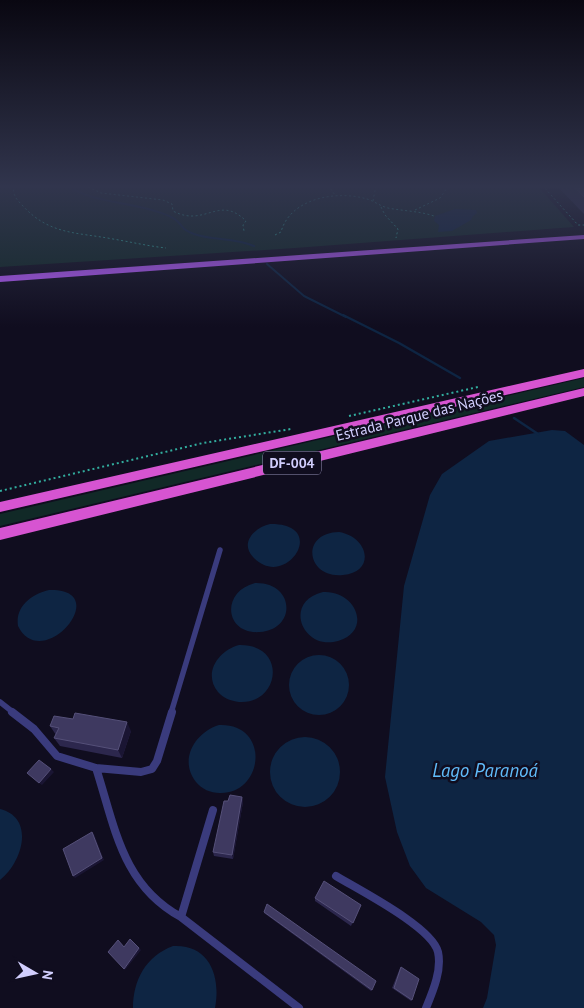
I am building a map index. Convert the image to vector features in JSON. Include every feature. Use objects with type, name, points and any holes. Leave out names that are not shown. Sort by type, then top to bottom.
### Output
[{"type":"highway","name":"Estrada Parque das Nações","points":[[0,507],[584,373]]},
{"type":"highway","name":"Estrada Parque das Nações","points":[[0,534],[584,392]]},
{"type":"main road","points":[[0,279],[474,242],[565,232]]},
{"type":"main road","points":[[0,271],[584,237]]},
{"type":"lane","points":[[0,702],[34,729],[54,754],[96,768],[142,772],[152,769],[158,761],[220,550]]},
{"type":"lane","points":[[96,768],[120,839],[141,886],[164,908],[181,917],[299,1008]]},
{"type":"lane","points":[[181,917],[213,810]]},
{"type":"lane","points":[[336,876],[423,930],[435,945],[439,962],[434,988],[426,1008]]},
{"type":"path","points":[[61,232],[166,248]]},
{"type":"path","points":[[275,234],[281,232]]},
{"type":"path","points":[[396,238],[397,232]]},
{"type":"path","points":[[346,417],[480,386]]},
{"type":"path","points":[[0,491],[203,443],[297,429]]},
{"type":"green space","points":[[0,232],[507,232],[295,248],[0,267]]},
{"type":"green space","points":[[584,378],[584,387],[0,526],[0,514]]},
{"type":"water","name":"Lago Paranoá","points":[[552,430],[565,431],[584,445],[584,1008],[483,1008],[487,998],[496,945],[494,935],[481,922],[426,888],[410,866],[397,832],[385,777],[404,586],[430,495],[442,474],[489,441]]},
{"type":"water","points":[[270,524],[288,527],[298,534],[300,543],[296,553],[289,562],[278,566],[265,566],[253,557],[248,546],[251,536],[259,528]]},
{"type":"water","points":[[339,532],[357,540],[365,554],[361,568],[343,575],[331,574],[322,570],[315,563],[312,555],[313,547],[318,540],[326,534]]},
{"type":"water","points":[[255,583],[268,585],[278,590],[284,597],[286,606],[285,615],[280,623],[272,629],[260,632],[248,631],[240,627],[234,620],[231,612],[232,603],[236,595],[244,588]]},
{"type":"water","points":[[49,590],[68,593],[76,602],[75,613],[68,626],[56,636],[42,641],[29,638],[18,626],[19,612],[31,598]]},
{"type":"water","points":[[323,592],[335,593],[344,597],[356,612],[357,621],[355,629],[349,636],[338,641],[326,642],[315,639],[307,633],[302,624],[300,615],[303,605],[310,597]]},
{"type":"water","points":[[239,645],[255,647],[265,654],[271,663],[273,674],[270,685],[263,694],[253,700],[239,702],[227,699],[220,694],[212,677],[215,663],[220,657],[225,652]]},
{"type":"water","points":[[313,655],[325,655],[336,660],[344,668],[349,679],[347,697],[336,710],[325,715],[313,715],[302,710],[294,702],[289,691],[289,679],[294,668],[302,660]]},
{"type":"water","points":[[219,725],[236,727],[247,735],[254,746],[256,759],[253,771],[246,783],[235,790],[216,793],[204,789],[196,782],[191,773],[189,756],[197,740],[203,734]]},
{"type":"water","points":[[305,737],[324,743],[334,753],[340,772],[334,791],[324,801],[305,807],[286,801],[276,791],[270,772],[276,753],[286,743]]},
{"type":"water","points":[[0,809],[11,814],[18,821],[22,831],[22,841],[14,863],[0,880]]},
{"type":"water","points":[[173,946],[196,950],[210,965],[216,985],[215,1008],[133,1008],[135,988],[143,970],[155,956]]},
{"type":"building","points":[[75,713],[127,722],[118,750],[54,738],[59,728],[50,726],[54,716],[73,719]]},
{"type":"building","points":[[39,760],[51,769],[39,783],[27,773]]},
{"type":"building","points":[[230,795],[242,797],[232,855],[213,852],[224,801],[228,801]]},
{"type":"building","points":[[92,832],[102,858],[73,876],[63,849]]},
{"type":"building","points":[[324,881],[361,905],[353,923],[315,898]]},
{"type":"building","points":[[267,904],[376,981],[372,990],[264,912]]},
{"type":"building","points":[[130,939],[139,948],[124,969],[108,952],[118,940],[124,947]]},
{"type":"building","points":[[401,967],[419,979],[412,1000],[394,988]]},
{"type":"waterway","points":[[190,232],[209,238],[238,241],[254,246]]},
{"type":"waterway","points":[[267,264],[304,296],[346,317]]},
{"type":"waterway","points":[[343,315],[399,343],[460,378]]},
{"type":"waterway","points":[[514,418],[538,434]]}]
